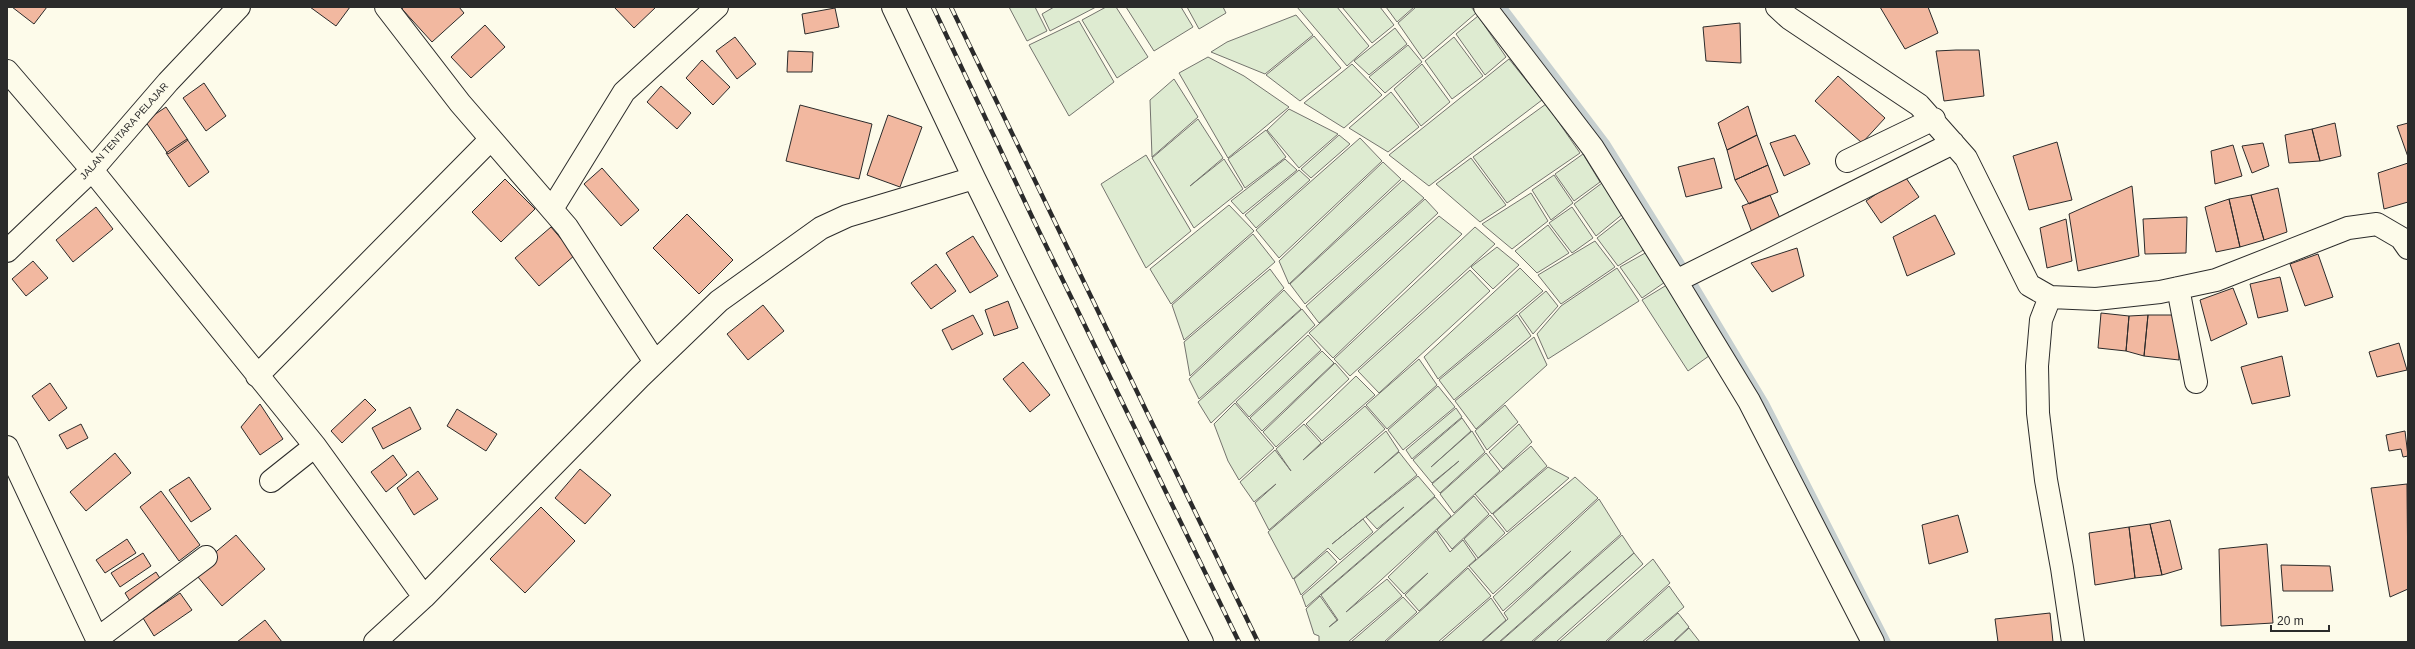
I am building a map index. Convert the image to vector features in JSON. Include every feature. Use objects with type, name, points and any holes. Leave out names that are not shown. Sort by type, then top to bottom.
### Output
[{"type":"street","name":"JALAN TENTARA PELAJAR","points":[[7,251],[92,170],[168,82],[239,7]]},
{"type":"street","points":[[386,7],[460,103],[567,227],[656,362]]},
{"type":"street","points":[[552,209],[624,92],[717,7]]},
{"type":"street","points":[[893,7],[974,178],[1202,642]]},
{"type":"street","points":[[1485,7],[1593,148],[1684,277],[1873,642]]},
{"type":"street","points":[[1777,7],[1789,18],[1919,105],[1934,119],[1966,158],[2030,285],[2050,297],[2096,299],[2178,288],[2216,280],[2348,228],[2377,224],[2406,240]]},
{"type":"street","points":[[7,71],[92,170],[315,446],[424,597]]},
{"type":"street","points":[[1847,161],[1934,119]]},
{"type":"street","points":[[257,376],[491,139]]},
{"type":"street","points":[[1684,277],[1953,143]]},
{"type":"street","points":[[374,642],[424,597],[656,362],[719,301],[821,228],[847,216],[974,178]]},
{"type":"street","points":[[2178,288],[2196,382]]},
{"type":"street","points":[[2050,297],[2041,320],[2037,366],[2038,413],[2046,480],[2062,568],[2073,642]]},
{"type":"street","points":[[7,446],[98,641],[206,558]]},
{"type":"street","points":[[271,481],[315,446]]},
{"type":"green space","points":[[1009,7],[1035,7],[1047,31],[1027,41]]},
{"type":"green space","points":[[1054,7],[1096,7],[1050,31],[1042,14]]},
{"type":"green space","points":[[1106,7],[1116,7],[1148,57],[1117,78],[1082,20]]},
{"type":"green space","points":[[1126,7],[1181,7],[1193,27],[1154,51]]},
{"type":"green space","points":[[1187,7],[1223,7],[1226,13],[1199,29]]},
{"type":"green space","points":[[1297,7],[1337,7],[1369,46],[1347,66]]},
{"type":"green space","points":[[1342,7],[1380,7],[1394,25],[1372,43]]},
{"type":"green space","points":[[1386,7],[1414,7],[1397,22]]},
{"type":"green space","points":[[1416,7],[1471,7],[1476,13],[1423,59],[1398,23]]},
{"type":"green space","points":[[1296,15],[1313,35],[1265,74],[1211,52],[1227,42]]},
{"type":"green space","points":[[1478,16],[1506,57],[1485,75],[1456,34]]},
{"type":"green space","points":[[1079,21],[1114,82],[1069,116],[1029,45]]},
{"type":"green space","points":[[1395,28],[1407,44],[1369,75],[1354,61]]},
{"type":"green space","points":[[1314,36],[1341,68],[1300,101],[1266,75]]},
{"type":"green space","points":[[1454,37],[1483,76],[1452,99],[1425,61]]},
{"type":"green space","points":[[1408,45],[1422,62],[1385,93],[1369,77]]},
{"type":"green space","points":[[1208,57],[1244,76],[1289,107],[1228,158],[1179,73]]},
{"type":"green space","points":[[1509,59],[1542,100],[1429,186],[1389,155]]},
{"type":"green space","points":[[1352,64],[1382,95],[1344,128],[1304,103]]},
{"type":"green space","points":[[1422,64],[1450,102],[1421,126],[1394,89]]},
{"type":"green space","points":[[1174,79],[1198,117],[1152,157],[1150,100]]},
{"type":"green space","points":[[1391,92],[1419,127],[1388,152],[1349,128]]},
{"type":"green space","points":[[1546,104],[1580,153],[1507,203],[1473,157]]},
{"type":"green space","points":[[1289,109],[1338,134],[1299,168],[1267,130]]},
{"type":"green space","points":[[1198,119],[1223,158],[1190,186],[1224,159],[1243,189],[1194,228],[1152,158]]},
{"type":"green space","points":[[1266,130],[1286,157],[1245,188],[1228,159]]},
{"type":"green space","points":[[1339,135],[1350,144],[1311,178],[1301,169]]},
{"type":"green space","points":[[1360,138],[1382,161],[1279,258],[1256,230]]},
{"type":"green space","points":[[1583,154],[1600,182],[1574,201],[1555,174]]},
{"type":"green space","points":[[1146,155],[1191,231],[1146,268],[1101,184]]},
{"type":"green space","points":[[1471,158],[1506,205],[1480,222],[1436,184]]},
{"type":"green space","points":[[1285,159],[1297,170],[1243,214],[1231,201]]},
{"type":"green space","points":[[1383,162],[1401,179],[1289,284],[1279,261]]},
{"type":"green space","points":[[1299,170],[1310,180],[1256,228],[1245,215]]},
{"type":"green space","points":[[1554,175],[1573,203],[1551,220],[1532,190]]},
{"type":"green space","points":[[1403,180],[1424,198],[1305,304],[1290,284]]},
{"type":"green space","points":[[1602,183],[1624,213],[1596,236],[1574,204]]},
{"type":"green space","points":[[1531,193],[1548,221],[1512,249],[1482,224]]},
{"type":"green space","points":[[1425,199],[1438,213],[1319,323],[1306,306]]},
{"type":"green space","points":[[1229,205],[1254,231],[1171,304],[1150,269]]},
{"type":"green space","points":[[1572,207],[1593,238],[1572,253],[1549,223]]},
{"type":"green space","points":[[1439,216],[1462,234],[1333,358],[1309,333]]},
{"type":"green space","points":[[1625,216],[1645,249],[1618,266],[1597,238]]},
{"type":"green space","points":[[1548,225],[1569,253],[1537,273],[1515,251]]},
{"type":"green space","points":[[1475,227],[1495,244],[1350,376],[1334,359]]},
{"type":"green space","points":[[1253,234],[1275,262],[1184,340],[1172,305]]},
{"type":"green space","points":[[1595,241],[1615,267],[1561,304],[1538,275]]},
{"type":"green space","points":[[1497,247],[1519,265],[1493,289],[1471,267]]},
{"type":"green space","points":[[1647,252],[1665,282],[1642,298],[1620,267]]},
{"type":"green space","points":[[1520,268],[1543,291],[1438,379],[1424,357]]},
{"type":"green space","points":[[1617,268],[1639,301],[1548,359],[1537,334],[1561,306]]},
{"type":"green space","points":[[1270,269],[1284,288],[1190,376],[1184,342]]},
{"type":"green space","points":[[1470,270],[1490,291],[1379,393],[1358,371]]},
{"type":"green space","points":[[1670,283],[1713,353],[1688,371],[1642,300]]},
{"type":"green space","points":[[1284,290],[1301,309],[1199,399],[1189,379]]},
{"type":"green space","points":[[1546,291],[1558,306],[1533,334],[1519,314]]},
{"type":"green space","points":[[1302,309],[1315,325],[1211,423],[1198,402]]},
{"type":"green space","points":[[1517,315],[1531,336],[1454,400],[1439,380]]},
{"type":"green space","points":[[1308,335],[1321,350],[1249,417],[1236,402]]},
{"type":"green space","points":[[1534,337],[1547,365],[1476,429],[1455,401]]},
{"type":"green space","points":[[1322,351],[1334,363],[1262,431],[1250,418]]},
{"type":"green space","points":[[1419,359],[1437,385],[1387,429],[1366,405]]},
{"type":"green space","points":[[1335,363],[1349,379],[1276,447],[1263,432]]},
{"type":"green space","points":[[1356,376],[1375,395],[1322,441],[1306,424]]},
{"type":"green space","points":[[1438,386],[1455,407],[1403,450],[1388,430]]},
{"type":"green space","points":[[1235,403],[1274,448],[1239,480],[1228,461],[1214,424]]},
{"type":"green space","points":[[1505,405],[1518,422],[1487,450],[1475,431]]},
{"type":"green space","points":[[1365,406],[1385,429],[1269,530],[1255,503],[1276,484],[1254,502],[1240,482],[1275,450],[1291,471],[1276,449],[1304,424],[1321,443],[1303,460]]},
{"type":"green space","points":[[1456,408],[1462,417],[1412,459],[1406,450]]},
{"type":"green space","points":[[1462,418],[1471,431],[1431,467],[1472,431],[1485,452],[1440,493],[1432,484],[1459,461],[1432,483],[1413,460]]},
{"type":"green space","points":[[1519,424],[1532,442],[1503,469],[1489,452]]},
{"type":"green space","points":[[1386,431],[1399,451],[1374,473],[1399,452],[1417,475],[1332,544],[1363,519],[1373,532],[1340,560],[1328,548],[1293,579],[1268,532]]},
{"type":"green space","points":[[1531,446],[1547,466],[1492,514],[1475,494]]},
{"type":"green space","points":[[1486,453],[1500,471],[1454,513],[1440,494]]},
{"type":"green space","points":[[1548,467],[1569,478],[1507,532],[1493,514]]},
{"type":"green space","points":[[1418,476],[1435,496],[1306,607],[1302,596],[1404,507],[1377,529],[1366,517]]},
{"type":"green space","points":[[1575,477],[1598,498],[1493,594],[1469,566]]},
{"type":"green space","points":[[1474,496],[1489,514],[1452,549],[1437,530]]},
{"type":"green space","points":[[1435,497],[1451,516],[1346,612],[1387,579],[1402,596],[1348,642],[1319,642],[1319,636],[1314,634],[1306,609],[1320,596],[1337,620],[1329,627],[1338,620],[1321,595]]},
{"type":"green space","points":[[1599,499],[1621,534],[1499,642],[1482,642],[1508,619],[1504,613],[1571,551],[1503,611],[1493,597]]},
{"type":"green space","points":[[1490,515],[1505,533],[1478,558],[1464,539]]},
{"type":"green space","points":[[1436,531],[1450,552],[1463,540],[1476,559],[1419,611],[1405,595],[1428,573],[1404,594],[1388,577]]},
{"type":"green space","points":[[1622,535],[1634,553],[1531,642],[1500,642]]},
{"type":"green space","points":[[1327,551],[1337,562],[1301,595],[1294,579]]},
{"type":"green space","points":[[1634,553],[1643,564],[1556,642],[1533,642]]},
{"type":"green space","points":[[1653,559],[1670,583],[1605,642],[1559,642]]},
{"type":"green space","points":[[1468,568],[1491,596],[1438,642],[1386,642]]},
{"type":"green space","points":[[1669,586],[1684,607],[1642,642],[1607,642]]},
{"type":"green space","points":[[1403,597],[1417,612],[1384,642],[1351,642]]},
{"type":"green space","points":[[1491,598],[1506,620],[1481,642],[1441,642]]},
{"type":"green space","points":[[1678,613],[1689,627],[1673,642],[1645,642]]},
{"type":"green space","points":[[1689,628],[1700,642],[1674,642]]},
{"type":"building","points":[[12,7],[47,7],[34,24]]},
{"type":"building","points":[[310,7],[350,7],[336,26]]},
{"type":"building","points":[[403,7],[459,7],[464,13],[432,42],[402,9]]},
{"type":"building","points":[[614,7],[656,7],[634,28]]},
{"type":"building","points":[[1880,7],[1928,7],[1938,33],[1905,49]]},
{"type":"building","points":[[835,8],[839,27],[805,34],[802,14]]},
{"type":"building","points":[[1740,23],[1741,63],[1706,61],[1703,27]]},
{"type":"building","points":[[485,25],[505,47],[471,78],[451,57]]},
{"type":"building","points":[[735,37],[756,64],[737,79],[716,51]]},
{"type":"building","points":[[1979,50],[1984,96],[1944,101],[1936,51]]},
{"type":"building","points":[[788,51],[813,52],[812,72],[787,72]]},
{"type":"building","points":[[702,60],[730,87],[713,105],[686,78]]},
{"type":"building","points":[[1838,76],[1885,118],[1862,143],[1815,101]]},
{"type":"building","points":[[204,83],[226,116],[206,131],[183,98]]},
{"type":"building","points":[[661,86],[691,113],[677,129],[647,102]]},
{"type":"building","points":[[800,105],[872,124],[859,179],[786,161]]},
{"type":"building","points":[[1748,106],[1757,135],[1727,150],[1718,123]]},
{"type":"building","points":[[166,107],[188,140],[168,154],[145,121]]},
{"type":"building","points":[[888,115],[922,127],[900,187],[867,175]]},
{"type":"building","points":[[2335,123],[2341,156],[2320,161],[2312,129]]},
{"type":"building","points":[[2408,123],[2408,157],[2397,126]]},
{"type":"building","points":[[2312,129],[2320,161],[2289,163],[2285,135]]},
{"type":"building","points":[[1757,135],[1768,165],[1735,180],[1727,150]]},
{"type":"building","points":[[1795,135],[1810,164],[1784,176],[1770,143]]},
{"type":"building","points":[[187,139],[209,172],[189,187],[166,153]]},
{"type":"building","points":[[2057,142],[2072,200],[2029,210],[2013,156]]},
{"type":"building","points":[[2263,143],[2269,166],[2252,173],[2242,146]]},
{"type":"building","points":[[2233,145],[2242,176],[2215,184],[2211,151]]},
{"type":"building","points":[[1714,158],[1722,188],[1686,197],[1678,167]]},
{"type":"building","points":[[2408,163],[2408,202],[2384,209],[2378,173]]},
{"type":"building","points":[[1768,165],[1778,192],[1749,204],[1735,180]]},
{"type":"building","points":[[602,168],[639,210],[621,226],[584,184]]},
{"type":"building","points":[[1904,175],[1919,197],[1881,223],[1866,201]]},
{"type":"building","points":[[505,179],[535,209],[501,242],[472,212]]},
{"type":"building","points":[[2132,186],[2139,256],[2078,271],[2069,214]]},
{"type":"building","points":[[2278,188],[2287,232],[2264,240],[2251,195]]},
{"type":"building","points":[[1770,195],[1782,223],[1753,235],[1742,206]]},
{"type":"building","points":[[2251,195],[2264,240],[2240,247],[2229,199]]},
{"type":"building","points":[[2229,199],[2240,247],[2216,252],[2205,207]]},
{"type":"building","points":[[96,207],[113,229],[73,262],[56,240]]},
{"type":"building","points":[[687,214],[733,260],[699,294],[653,248]]},
{"type":"building","points":[[1935,215],[1955,254],[1907,276],[1893,237]]},
{"type":"building","points":[[2187,217],[2186,253],[2145,254],[2143,219]]},
{"type":"building","points":[[2066,219],[2072,261],[2047,268],[2040,228]]},
{"type":"building","points":[[551,227],[575,255],[539,286],[515,258]]},
{"type":"building","points":[[973,236],[998,276],[970,293],[946,253]]},
{"type":"building","points":[[1797,248],[1804,276],[1772,292],[1751,263]]},
{"type":"building","points":[[2318,254],[2333,297],[2305,306],[2290,264]]},
{"type":"building","points":[[33,261],[48,278],[26,296],[12,279]]},
{"type":"building","points":[[936,264],[956,291],[931,309],[911,283]]},
{"type":"building","points":[[2280,277],[2288,311],[2258,318],[2250,284]]},
{"type":"building","points":[[2233,288],[2247,324],[2211,341],[2200,300]]},
{"type":"building","points":[[1008,301],[1018,328],[994,336],[985,310]]},
{"type":"building","points":[[763,305],[784,331],[748,360],[727,334]]},
{"type":"building","points":[[2101,313],[2129,316],[2126,351],[2098,348]]},
{"type":"building","points":[[973,315],[983,334],[952,350],[942,330]]},
{"type":"building","points":[[2148,315],[2177,315],[2179,360],[2144,356]]},
{"type":"building","points":[[2148,315],[2144,356],[2126,351],[2129,316]]},
{"type":"building","points":[[2399,343],[2407,370],[2377,377],[2369,352]]},
{"type":"building","points":[[2282,356],[2290,396],[2252,404],[2241,367]]},
{"type":"building","points":[[1023,362],[1050,395],[1030,412],[1003,379]]},
{"type":"building","points":[[50,383],[67,408],[49,421],[32,396]]},
{"type":"building","points":[[365,399],[376,410],[342,443],[331,431]]},
{"type":"building","points":[[260,404],[283,439],[260,455],[241,427]]},
{"type":"building","points":[[410,407],[421,429],[383,449],[372,428]]},
{"type":"building","points":[[457,409],[497,434],[486,451],[447,426]]},
{"type":"building","points":[[81,424],[88,438],[67,449],[59,435]]},
{"type":"building","points":[[2405,431],[2408,456],[2403,457],[2401,449],[2389,451],[2386,435]]},
{"type":"building","points":[[115,453],[131,473],[86,511],[70,492]]},
{"type":"building","points":[[393,455],[407,475],[386,492],[371,472]]},
{"type":"building","points":[[580,469],[611,495],[585,524],[555,498]]},
{"type":"building","points":[[418,471],[438,499],[414,515],[397,488]]},
{"type":"building","points":[[189,477],[211,509],[191,522],[169,490]]},
{"type":"building","points":[[2407,484],[2408,589],[2390,597],[2371,488]]},
{"type":"building","points":[[161,491],[200,545],[179,561],[140,507]]},
{"type":"building","points":[[541,507],[575,541],[525,593],[490,559]]},
{"type":"building","points":[[1958,515],[1968,552],[1929,564],[1922,525]]},
{"type":"building","points":[[2170,520],[2182,569],[2162,575],[2150,524]]},
{"type":"building","points":[[2150,524],[2162,575],[2135,578],[2129,527]]},
{"type":"building","points":[[2129,527],[2135,578],[2095,585],[2089,533]]},
{"type":"building","points":[[236,535],[265,569],[222,606],[193,571]]},
{"type":"building","points":[[127,539],[136,553],[105,573],[96,560]]},
{"type":"building","points":[[2267,544],[2273,623],[2221,626],[2219,549]]},
{"type":"building","points":[[143,553],[151,566],[120,587],[111,573]]},
{"type":"building","points":[[2281,565],[2330,566],[2333,591],[2283,591]]},
{"type":"building","points":[[156,572],[165,586],[133,606],[125,593]]},
{"type":"building","points":[[180,593],[192,610],[154,636],[143,618]]},
{"type":"building","points":[[2050,613],[2053,642],[1998,642],[1995,619]]},
{"type":"building","points":[[265,620],[282,642],[237,642]]},
{"type":"waterway","points":[[1504,7],[1607,143],[1696,286],[1766,403],[1888,642]]},
{"type":"railway","points":[[933,7],[1034,221],[1239,642]]},
{"type":"railway","points":[[951,7],[1258,642]]}]
